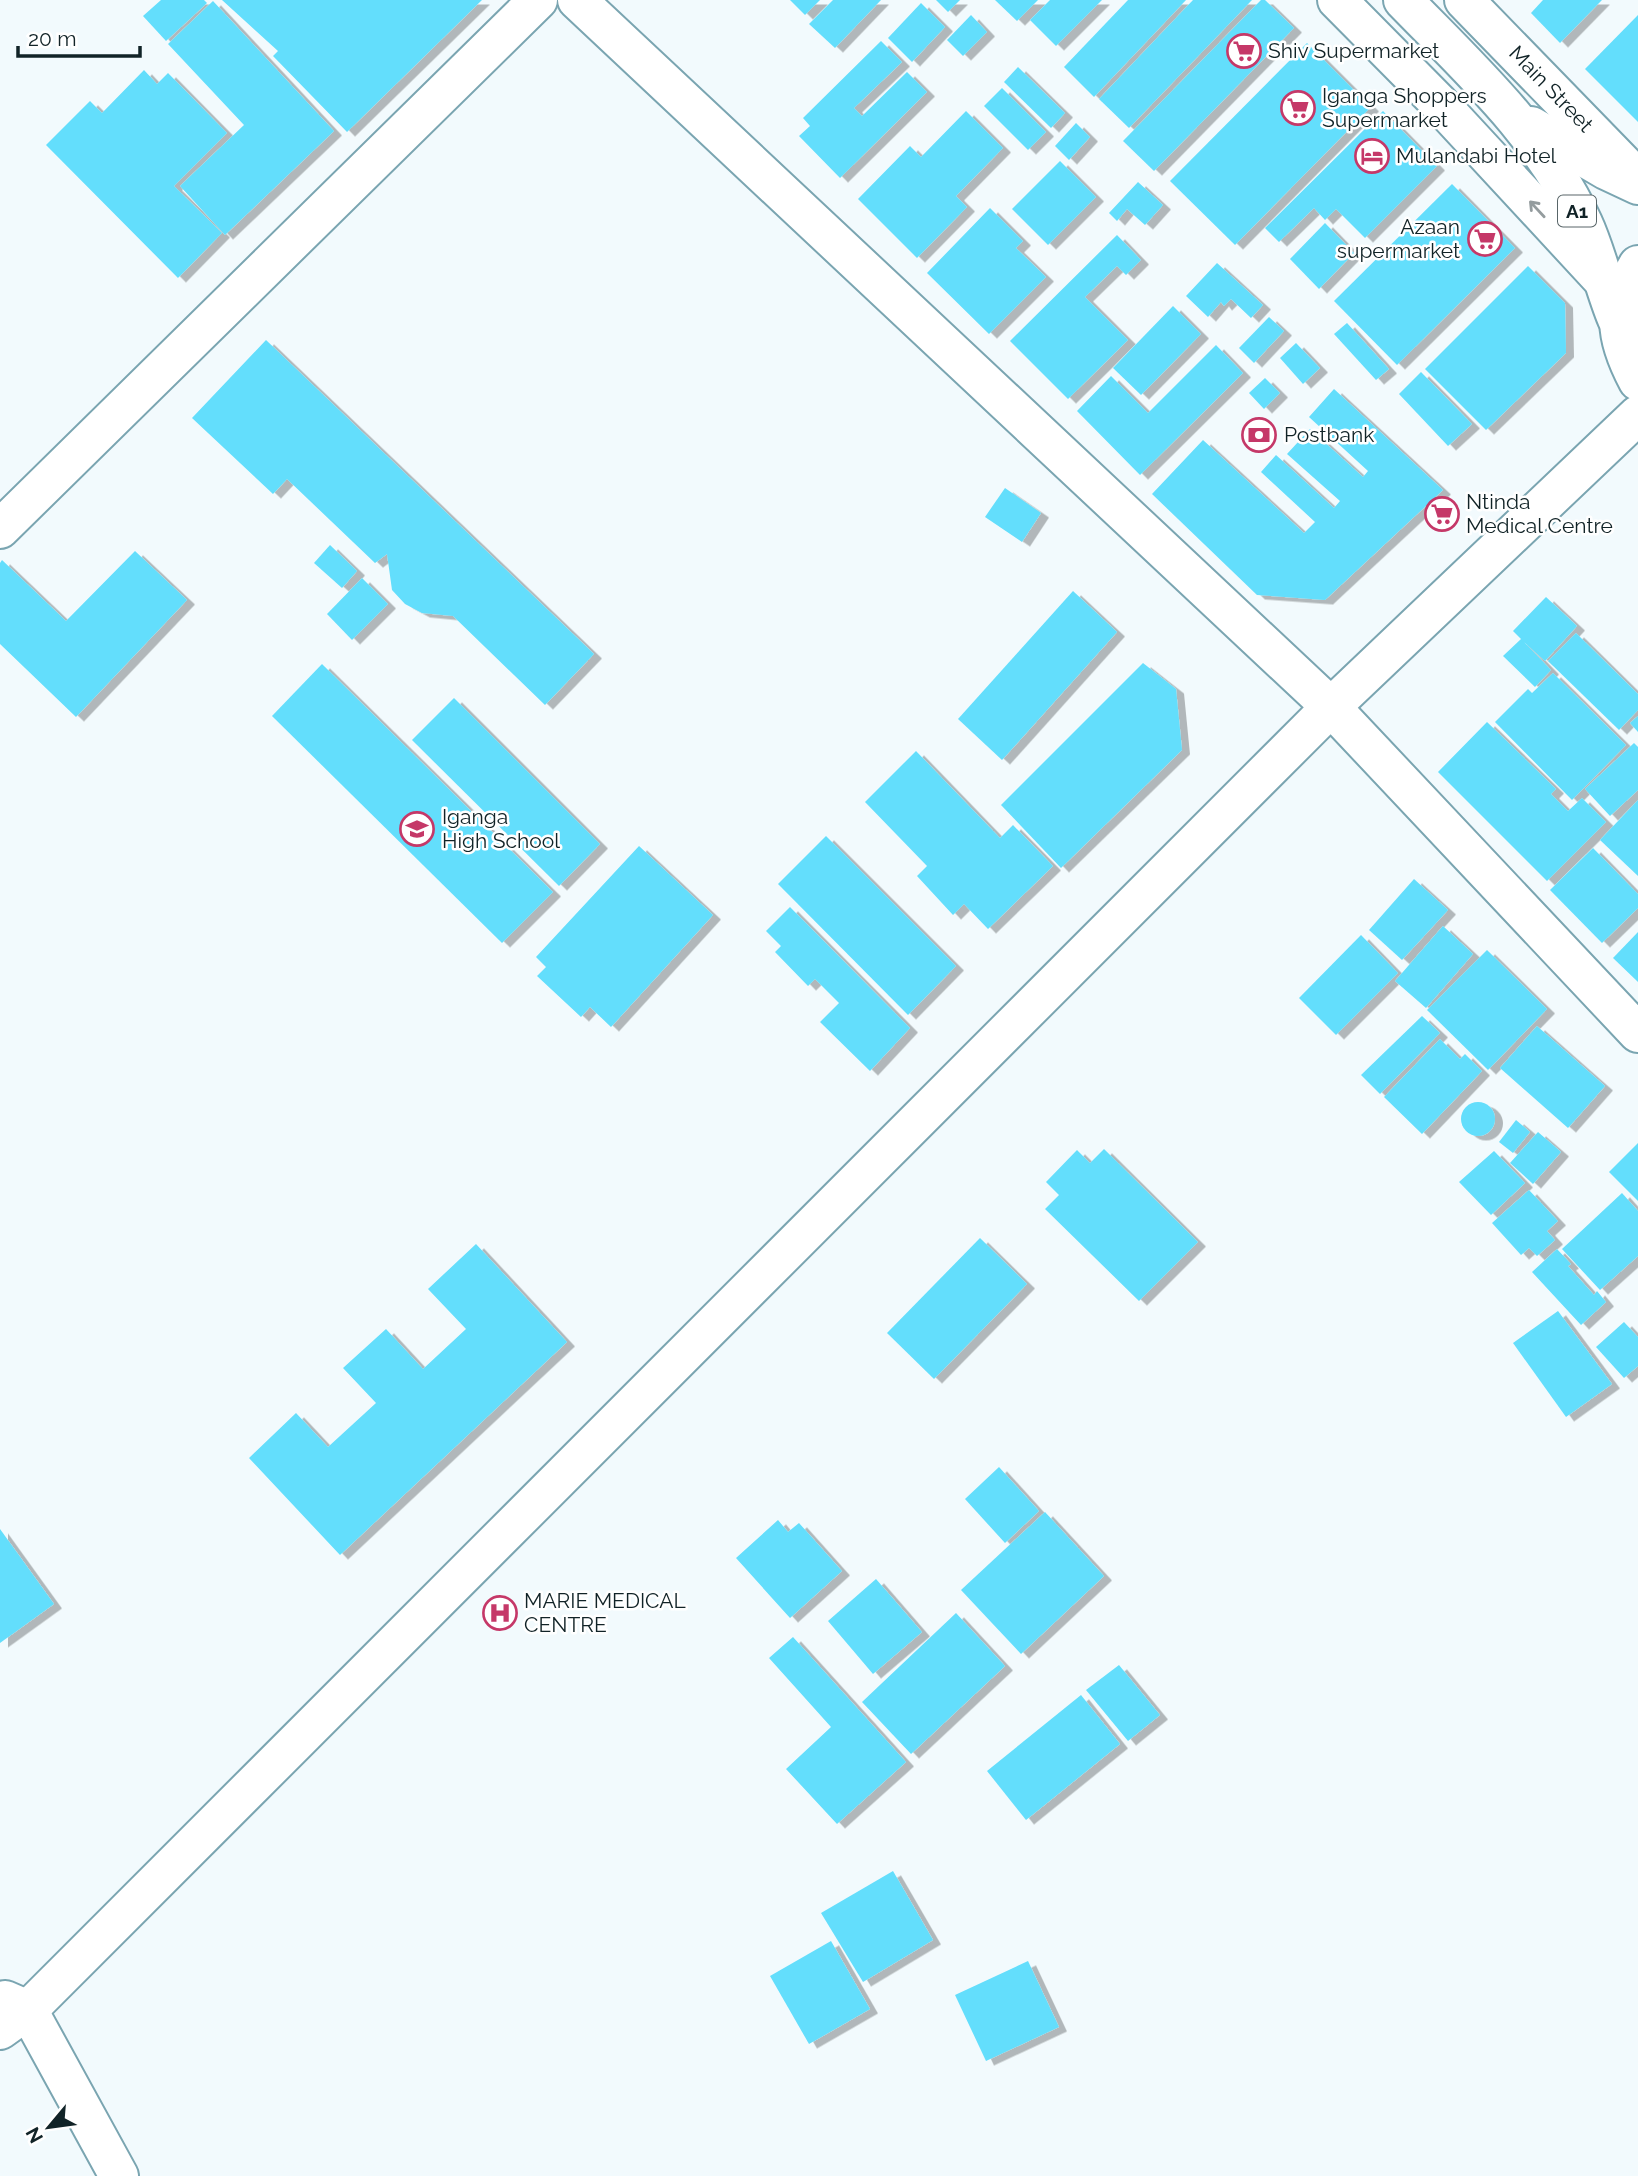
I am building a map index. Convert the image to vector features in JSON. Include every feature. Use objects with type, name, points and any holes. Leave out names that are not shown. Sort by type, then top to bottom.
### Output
[{"type":"street","points":[[0,529],[538,0]]},
{"type":"street","points":[[577,0],[1331,707],[1638,1033]]},
{"type":"street","name":"Main Street","points":[[1337,0],[1438,103],[1600,277]]},
{"type":"street","name":"Main Street","points":[[1403,0],[1515,115],[1553,166],[1584,225],[1616,319],[1624,353],[1638,381]]},
{"type":"street","name":"Main Street","points":[[1464,0],[1638,178]]},
{"type":"street","name":"Main Street","points":[[1515,115],[1564,147],[1638,184]]},
{"type":"street","name":"Main Street","points":[[1616,319],[1626,285],[1638,265]]},
{"type":"street","points":[[119,2176],[9,2013],[1331,707],[1638,415]]},
{"type":"building","points":[[161,0],[204,0],[207,3],[166,41],[143,16]]},
{"type":"building","points":[[222,0],[482,0],[347,132],[273,56],[278,51]]},
{"type":"building","points":[[790,0],[820,0],[805,15]]},
{"type":"building","points":[[833,0],[881,0],[835,48],[809,24]]},
{"type":"building","points":[[936,0],[960,0],[948,12]]},
{"type":"building","points":[[995,0],[1038,0],[1017,21]]},
{"type":"building","points":[[1050,0],[1102,0],[1056,46],[1030,20]]},
{"type":"building","points":[[1128,0],[1186,0],[1094,97],[1064,67]]},
{"type":"building","points":[[1193,0],[1252,0],[1129,128],[1099,99]]},
{"type":"building","points":[[1261,0],[1265,0],[1294,28],[1154,171],[1123,141]]},
{"type":"building","points":[[1543,0],[1602,0],[1560,43],[1531,13]]},
{"type":"building","points":[[213,1],[334,131],[225,235],[180,186],[244,125],[168,44]]},
{"type":"building","points":[[921,3],[945,27],[912,62],[888,38]]},
{"type":"building","points":[[971,15],[987,32],[963,56],[947,40]]},
{"type":"building","points":[[1638,15],[1638,122],[1585,69]]},
{"type":"building","points":[[881,41],[902,62],[854,108],[862,116],[907,72],[927,92],[840,178],[799,136],[810,126],[803,118]]},
{"type":"building","points":[[1307,43],[1371,107],[1235,245],[1170,181]]},
{"type":"building","points":[[1018,67],[1065,113],[1051,128],[1004,82]]},
{"type":"building","points":[[144,70],[157,84],[168,73],[227,133],[174,186],[222,233],[178,278],[46,145],[90,101],[102,113]]},
{"type":"building","points":[[1002,88],[1046,132],[1028,150],[984,106]]},
{"type":"building","points":[[966,111],[1003,148],[956,196],[967,207],[917,258],[858,199],[910,146],[921,157]]},
{"type":"building","points":[[1383,111],[1437,166],[1365,238],[1336,209],[1325,220],[1314,208],[1279,242],[1265,228]]},
{"type":"building","points":[[1076,123],[1090,137],[1069,160],[1055,146]]},
{"type":"building","points":[[1060,161],[1096,197],[1048,245],[1012,209]]},
{"type":"building","points":[[1138,182],[1163,205],[1145,225],[1127,209],[1117,221],[1109,213]]},
{"type":"building","points":[[1452,184],[1515,248],[1397,365],[1334,301]]},
{"type":"building","points":[[990,208],[1023,241],[1016,248],[1046,277],[989,334],[927,273]]},
{"type":"building","points":[[1325,223],[1354,253],[1319,289],[1290,259]]},
{"type":"building","points":[[1117,235],[1141,260],[1126,275],[1117,266],[1085,297],[1128,340],[1068,399],[1010,341]]},
{"type":"building","points":[[1217,263],[1263,305],[1251,318],[1231,299],[1224,306],[1221,302],[1208,317],[1186,296]]},
{"type":"building","points":[[1528,266],[1565,303],[1566,353],[1486,430],[1425,369]]},
{"type":"building","points":[[1173,306],[1201,334],[1141,395],[1113,368]]},
{"type":"building","points":[[1269,317],[1284,331],[1254,363],[1239,348]]},
{"type":"building","points":[[1347,323],[1389,369],[1376,380],[1334,334]]},
{"type":"building","points":[[266,340],[594,654],[545,705],[453,616],[422,613],[405,604],[392,590],[387,554],[375,563],[287,479],[273,494],[192,418]]},
{"type":"building","points":[[1296,343],[1320,368],[1303,384],[1280,358]]},
{"type":"building","points":[[1216,345],[1243,373],[1140,475],[1077,411],[1111,376],[1148,413]]},
{"type":"building","points":[[1421,372],[1472,424],[1448,446],[1399,394]]},
{"type":"building","points":[[1265,378],[1280,393],[1264,409],[1249,393]]},
{"type":"building","points":[[1334,389],[1443,490],[1325,600],[1257,595],[1152,494],[1203,440],[1304,533],[1315,522],[1261,472],[1276,455],[1334,508],[1340,501],[1287,454],[1310,429],[1363,477],[1368,471],[1309,417]]},
{"type":"building","points":[[1005,488],[1041,513],[1022,542],[985,517]]},
{"type":"building","points":[[330,545],[357,571],[342,588],[314,563]]},
{"type":"building","points":[[135,551],[187,600],[76,717],[0,644],[0,563],[2,560],[66,621]]},
{"type":"building","points":[[362,578],[388,604],[352,640],[327,614]]},
{"type":"building","points":[[1073,591],[1117,632],[1002,760],[958,719]]},
{"type":"building","points":[[1546,597],[1577,626],[1545,661],[1524,642],[1551,670],[1535,687],[1503,656],[1521,639],[1513,631]]},
{"type":"building","points":[[1576,633],[1638,694],[1638,710],[1619,730],[1548,661]]},
{"type":"building","points":[[1143,663],[1176,689],[1182,750],[1061,868],[1001,805]]},
{"type":"building","points":[[322,664],[553,892],[502,943],[272,716]]},
{"type":"building","points":[[1553,673],[1626,745],[1572,800],[1495,722],[1528,689],[1532,693]]},
{"type":"building","points":[[454,698],[600,844],[559,886],[412,740]]},
{"type":"building","points":[[1638,716],[1638,732],[1630,723]]},
{"type":"building","points":[[1487,722],[1556,789],[1551,794],[1568,811],[1582,798],[1606,822],[1547,881],[1438,772]]},
{"type":"building","points":[[1634,743],[1638,747],[1638,790],[1610,816],[1585,789]]},
{"type":"building","points":[[916,751],[1000,838],[1013,825],[1053,866],[988,929],[964,904],[953,915],[917,876],[927,866],[865,802]]},
{"type":"building","points":[[1638,800],[1638,876],[1600,840]]},
{"type":"building","points":[[826,836],[956,966],[908,1015],[778,884]]},
{"type":"building","points":[[639,846],[713,915],[611,1027],[590,1007],[581,1017],[537,976],[546,967],[536,957]]},
{"type":"building","points":[[1593,848],[1638,894],[1638,908],[1602,943],[1550,890]]},
{"type":"building","points":[[1414,879],[1448,910],[1402,960],[1369,930]]},
{"type":"building","points":[[790,907],[910,1028],[870,1071],[820,1022],[839,1003],[815,979],[808,986],[775,952],[781,946],[766,931]]},
{"type":"building","points":[[1443,926],[1473,954],[1426,1008],[1395,981]]},
{"type":"building","points":[[1638,932],[1638,982],[1613,958]]},
{"type":"building","points":[[1361,935],[1398,973],[1336,1035],[1299,998]]},
{"type":"building","points":[[1487,950],[1547,1009],[1488,1070],[1427,1010]]},
{"type":"building","points":[[1422,1016],[1440,1033],[1380,1094],[1361,1075]]},
{"type":"building","points":[[1537,1026],[1605,1086],[1568,1128],[1500,1068]]},
{"type":"building","points":[[1440,1039],[1460,1059],[1465,1054],[1482,1071],[1422,1134],[1384,1097]]},
{"type":"building","points":[[1478,1102],[1490,1107],[1495,1119],[1490,1131],[1478,1136],[1466,1131],[1461,1119],[1466,1107]]},
{"type":"building","points":[[1516,1120],[1530,1132],[1513,1153],[1499,1142]]},
{"type":"building","points":[[1538,1132],[1561,1152],[1533,1184],[1510,1163]]},
{"type":"building","points":[[1638,1143],[1638,1201],[1609,1172]]},
{"type":"building","points":[[1104,1149],[1198,1242],[1139,1301],[1045,1209],[1059,1195],[1046,1182],[1077,1150],[1090,1163]]},
{"type":"building","points":[[1494,1151],[1525,1183],[1491,1215],[1459,1182]]},
{"type":"building","points":[[1529,1190],[1558,1221],[1547,1231],[1555,1240],[1537,1256],[1529,1248],[1521,1255],[1492,1223]]},
{"type":"building","points":[[1622,1193],[1638,1211],[1638,1256],[1600,1290],[1562,1249]]},
{"type":"building","points":[[980,1238],[1027,1284],[934,1379],[887,1333]]},
{"type":"building","points":[[476,1244],[567,1342],[340,1555],[249,1458],[296,1413],[328,1447],[376,1403],[343,1368],[386,1329],[423,1369],[466,1329],[428,1289]]},
{"type":"building","points":[[1557,1249],[1594,1295],[1597,1291],[1606,1302],[1581,1325],[1532,1272]]},
{"type":"building","points":[[1558,1311],[1612,1384],[1566,1417],[1513,1343]]},
{"type":"building","points":[[1624,1322],[1638,1337],[1638,1366],[1624,1378],[1596,1347]]},
{"type":"building","points":[[999,1467],[1039,1511],[1005,1543],[965,1499]]},
{"type":"building","points":[[1045,1512],[1104,1576],[1021,1654],[961,1590]]},
{"type":"building","points":[[778,1520],[788,1532],[799,1523],[842,1571],[790,1618],[736,1558]]},
{"type":"building","points":[[0,1529],[54,1604],[0,1643]]},
{"type":"building","points":[[876,1579],[922,1632],[873,1674],[828,1621]]},
{"type":"building","points":[[956,1613],[1005,1666],[911,1754],[862,1702]]},
{"type":"building","points":[[793,1637],[906,1762],[837,1824],[786,1769],[831,1727],[769,1658]]},
{"type":"building","points":[[1119,1665],[1160,1715],[1128,1741],[1086,1690]]},
{"type":"building","points":[[1081,1695],[1120,1744],[1026,1820],[987,1771]]},
{"type":"building","points":[[893,1871],[933,1940],[863,1982],[821,1913]]},
{"type":"building","points":[[831,1941],[870,2009],[809,2044],[770,1976]]},
{"type":"building","points":[[1028,1961],[1059,2027],[986,2061],[955,1995]]},
{"type":"place","name":"Shiv Supermarket","points":[[1244,51]]},
{"type":"place","name":"Iganga Shoppers Supermarket","points":[[1298,108]]},
{"type":"place","name":"Mulandabi Hotel","points":[[1372,156]]},
{"type":"place","name":"Azaan supermarket","points":[[1485,239]]},
{"type":"place","name":"Postbank","points":[[1259,435]]},
{"type":"place","name":"Ntinda Medical Centre","points":[[1442,514]]},
{"type":"place","name":"Iganga High School","points":[[417,829]]},
{"type":"place","name":"MARIE MEDICAL CENTRE","points":[[500,1613]]}]
